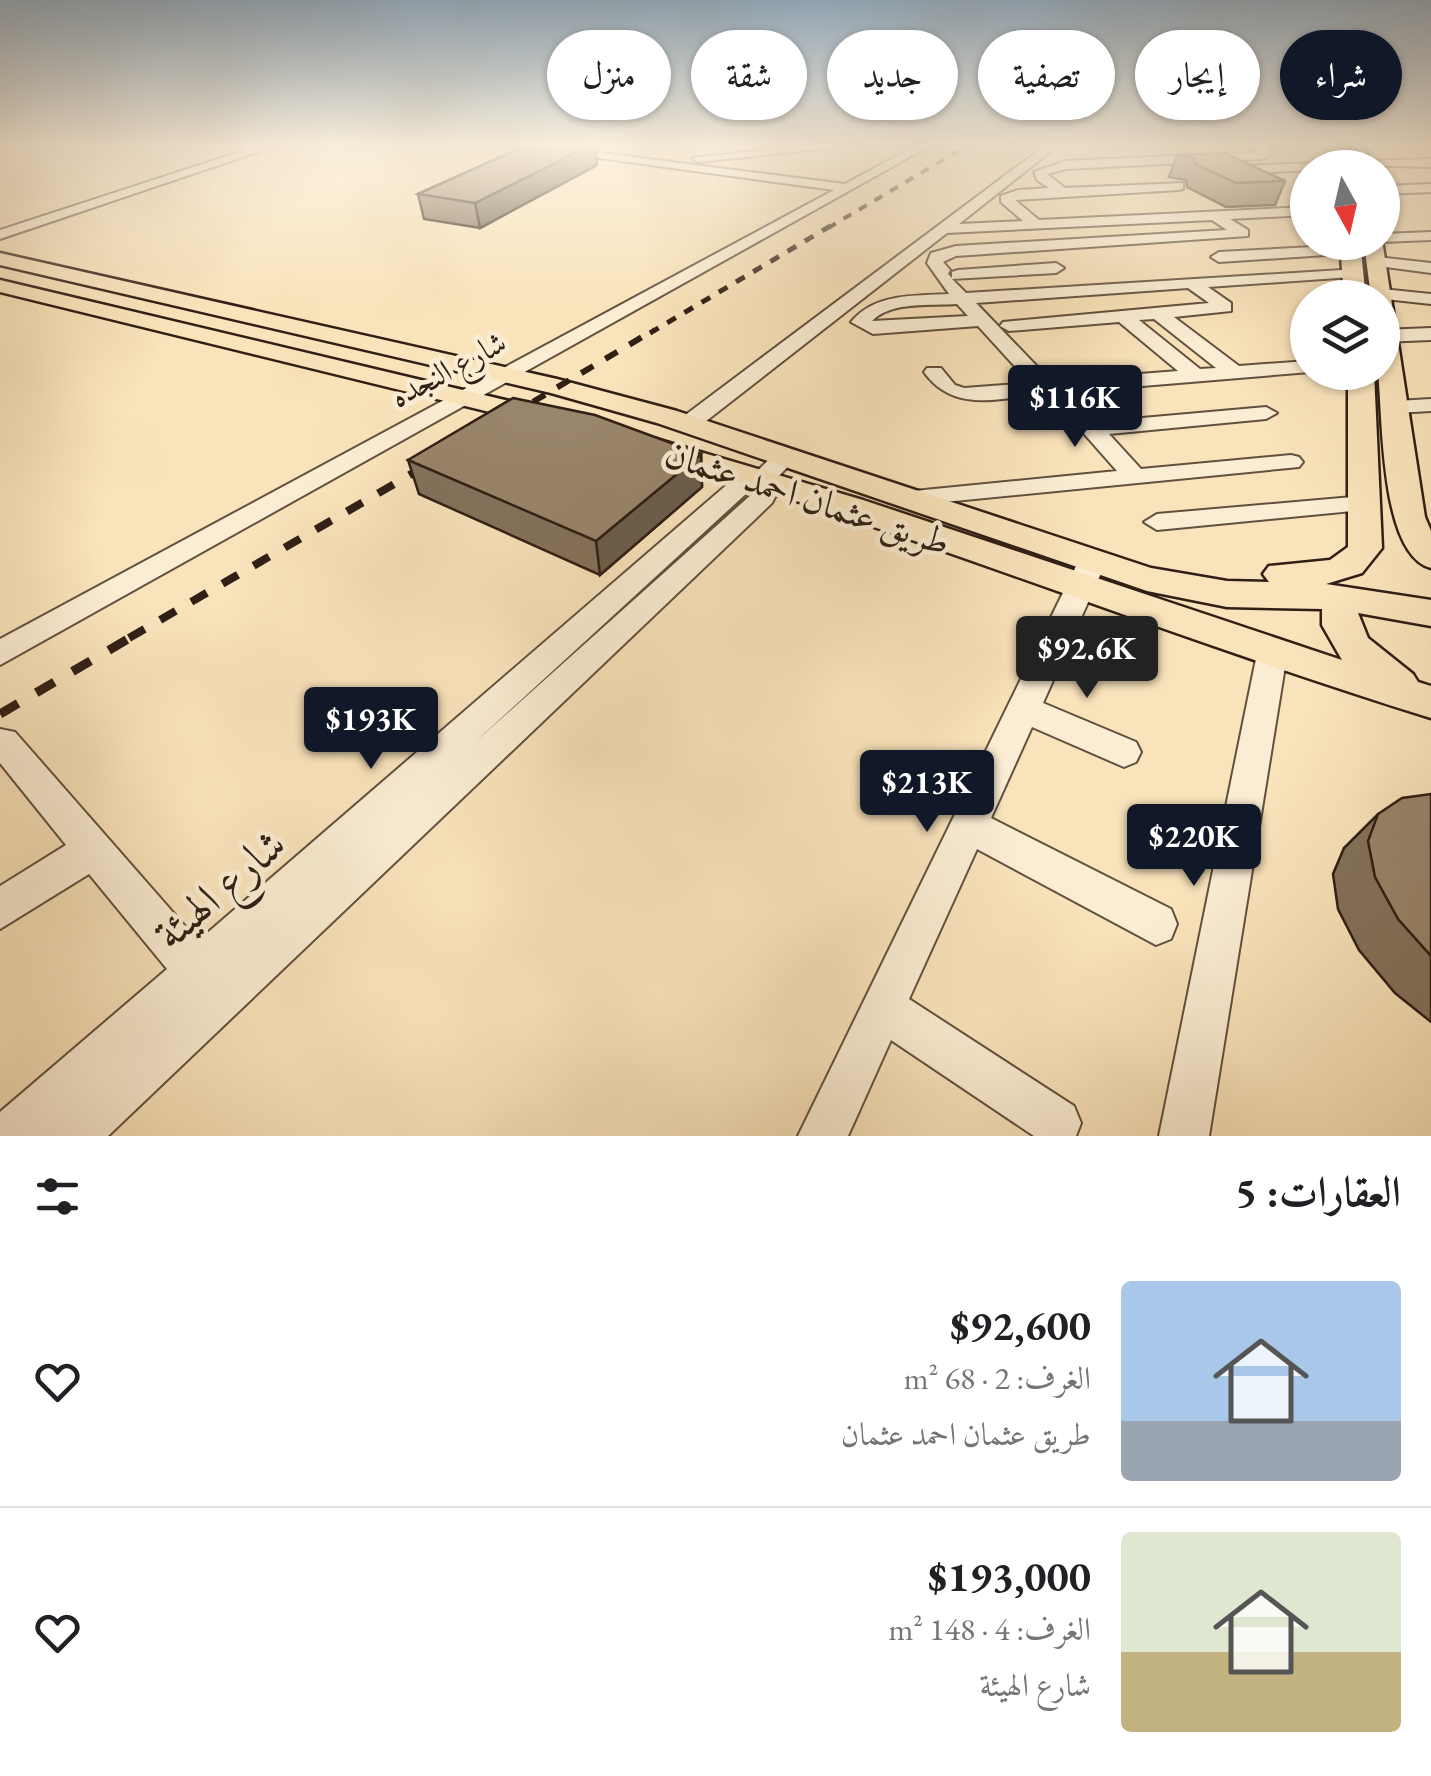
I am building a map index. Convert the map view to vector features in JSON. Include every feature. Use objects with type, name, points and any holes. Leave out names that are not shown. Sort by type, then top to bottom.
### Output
[{"type":"main road","name":"طريق عثمان احمد عثمان","points":[[0,259],[677,420],[679,431],[747,454],[748,464],[1086,574],[1146,579],[1227,594],[1343,597],[1431,613]]},
{"type":"main road","points":[[0,286],[571,425]]},
{"type":"main road","points":[[1146,579],[1336,570],[1356,562],[1365,548],[1361,390]]},
{"type":"main road","points":[[1394,390],[1419,498],[1412,528],[1431,556]]},
{"type":"main road","name":"طريق عثمان احمد عثمان","points":[[624,439],[914,498],[1272,654],[1431,702]]},
{"type":"main road","points":[[1343,597],[1338,610],[1341,627],[1352,646],[1399,686],[1431,702]]},
{"type":"street","points":[[0,226],[91,197]]},
{"type":"street","points":[[0,235],[117,197]]},
{"type":"street","name":"شارع النجده","points":[[0,653],[831,197]]},
{"type":"street","points":[[677,420],[848,303],[986,197]]},
{"type":"street","points":[[1013,197],[1006,198],[1035,224]]},
{"type":"street","points":[[1050,197],[1084,222]]},
{"type":"street","points":[[950,272],[935,259],[948,252],[1243,234],[1197,197]]},
{"type":"street","points":[[944,229],[1290,211]]},
{"type":"street","points":[[1128,220],[1229,280]]},
{"type":"street","points":[[1400,233],[1431,232]]},
{"type":"street","points":[[1188,238],[1252,278]]},
{"type":"street","points":[[1030,246],[1196,376]]},
{"type":"street","points":[[1219,257],[1290,256]]},
{"type":"street","points":[[1400,259],[1431,268]]},
{"type":"street","points":[[848,303],[873,309],[887,304],[1252,278],[1329,260]]},
{"type":"street","points":[[1056,268],[940,274],[1009,326],[1135,477]]},
{"type":"street","points":[[1009,326],[1225,307],[1192,283]]},
{"type":"street","points":[[1400,297],[1431,298]]},
{"type":"street","points":[[971,298],[982,320],[1056,387]]},
{"type":"street","points":[[873,309],[862,325],[873,328],[982,320]]},
{"type":"street","points":[[1160,314],[1235,373]]},
{"type":"street","points":[[1400,335],[1431,334]]},
{"type":"street","points":[[934,372],[948,389],[957,393],[1290,368]]},
{"type":"street","points":[[1172,378],[1218,417]]},
{"type":"street","points":[[1396,407],[1431,405]]},
{"type":"street","points":[[1092,428],[1266,413]]},
{"type":"street","points":[[914,498],[1291,462]]},
{"type":"street","name":"شارع الهيئة","points":[[10,1136],[103,1080],[763,498],[766,489],[761,468],[196,971],[103,1080],[72,1136]]},
{"type":"street","points":[[1163,474],[1207,518]]},
{"type":"street","points":[[1157,522],[1364,504]]},
{"type":"street","points":[[823,1136],[1086,574]]},
{"type":"street","points":[[1184,1136],[1272,654]]},
{"type":"street","points":[[1024,709],[1124,752]]},
{"type":"street","points":[[3,742],[196,971]]},
{"type":"street","points":[[969,826],[1156,924]]},
{"type":"street","points":[[0,909],[94,849]]},
{"type":"street","points":[[883,1008],[1057,1123]]},
{"type":"building","points":[[437,197],[487,197],[475,203]]},
{"type":"building","points":[[513,398],[595,415],[701,454],[596,541],[408,460]]},
{"type":"building","points":[[1431,794],[1431,956],[1398,919],[1375,877],[1368,841],[1378,814],[1402,798]]},
{"type":"railway","points":[[828,228],[880,197]]},
{"type":"railway","points":[[650,333],[832,225]]},
{"type":"railway","points":[[509,416],[654,330]]},
{"type":"railway","points":[[422,467],[436,459]]},
{"type":"railway","points":[[129,638],[427,465]]},
{"type":"railway","points":[[0,714],[133,636]]}]
